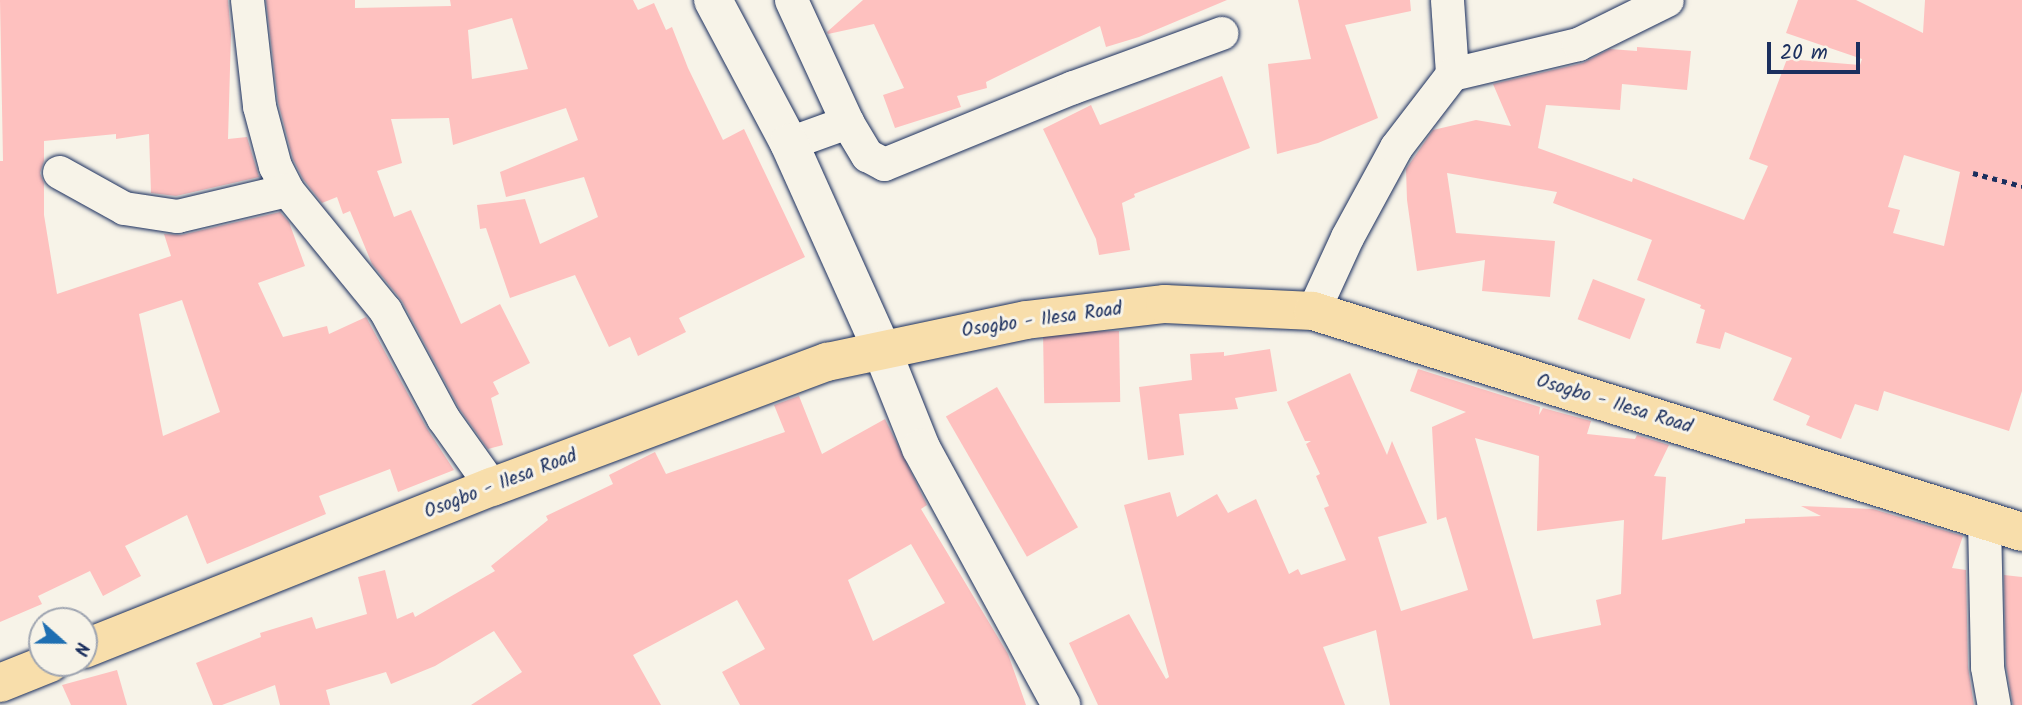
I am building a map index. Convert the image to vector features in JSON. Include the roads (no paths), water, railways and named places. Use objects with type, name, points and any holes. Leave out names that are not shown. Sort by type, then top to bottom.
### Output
[{"type":"main road","points":[[713,0],[789,144],[881,348],[921,448],[1061,705]]},
{"type":"main road","name":"Osogbo - Ilesa Road","points":[[98,643],[492,487],[827,362],[881,348],[1026,320],[1165,304],[1313,311],[2022,532]]},
{"type":"main road","points":[[0,683],[28,672]]},
{"type":"street","points":[[247,0],[259,106],[275,166],[287,190],[385,310],[443,418],[492,487]]},
{"type":"street","points":[[791,0],[847,122],[867,155],[884,164],[1073,87],[1221,33]]},
{"type":"street","points":[[1447,0],[1452,74]]},
{"type":"street","points":[[1313,311],[1347,237],[1396,147],[1452,74],[1578,44],[1668,0]]},
{"type":"street","points":[[789,144],[847,122]]},
{"type":"street","points":[[59,173],[124,208],[177,216],[287,190]]},
{"type":"street","points":[[1984,520],[1987,667],[1994,705]]}]
